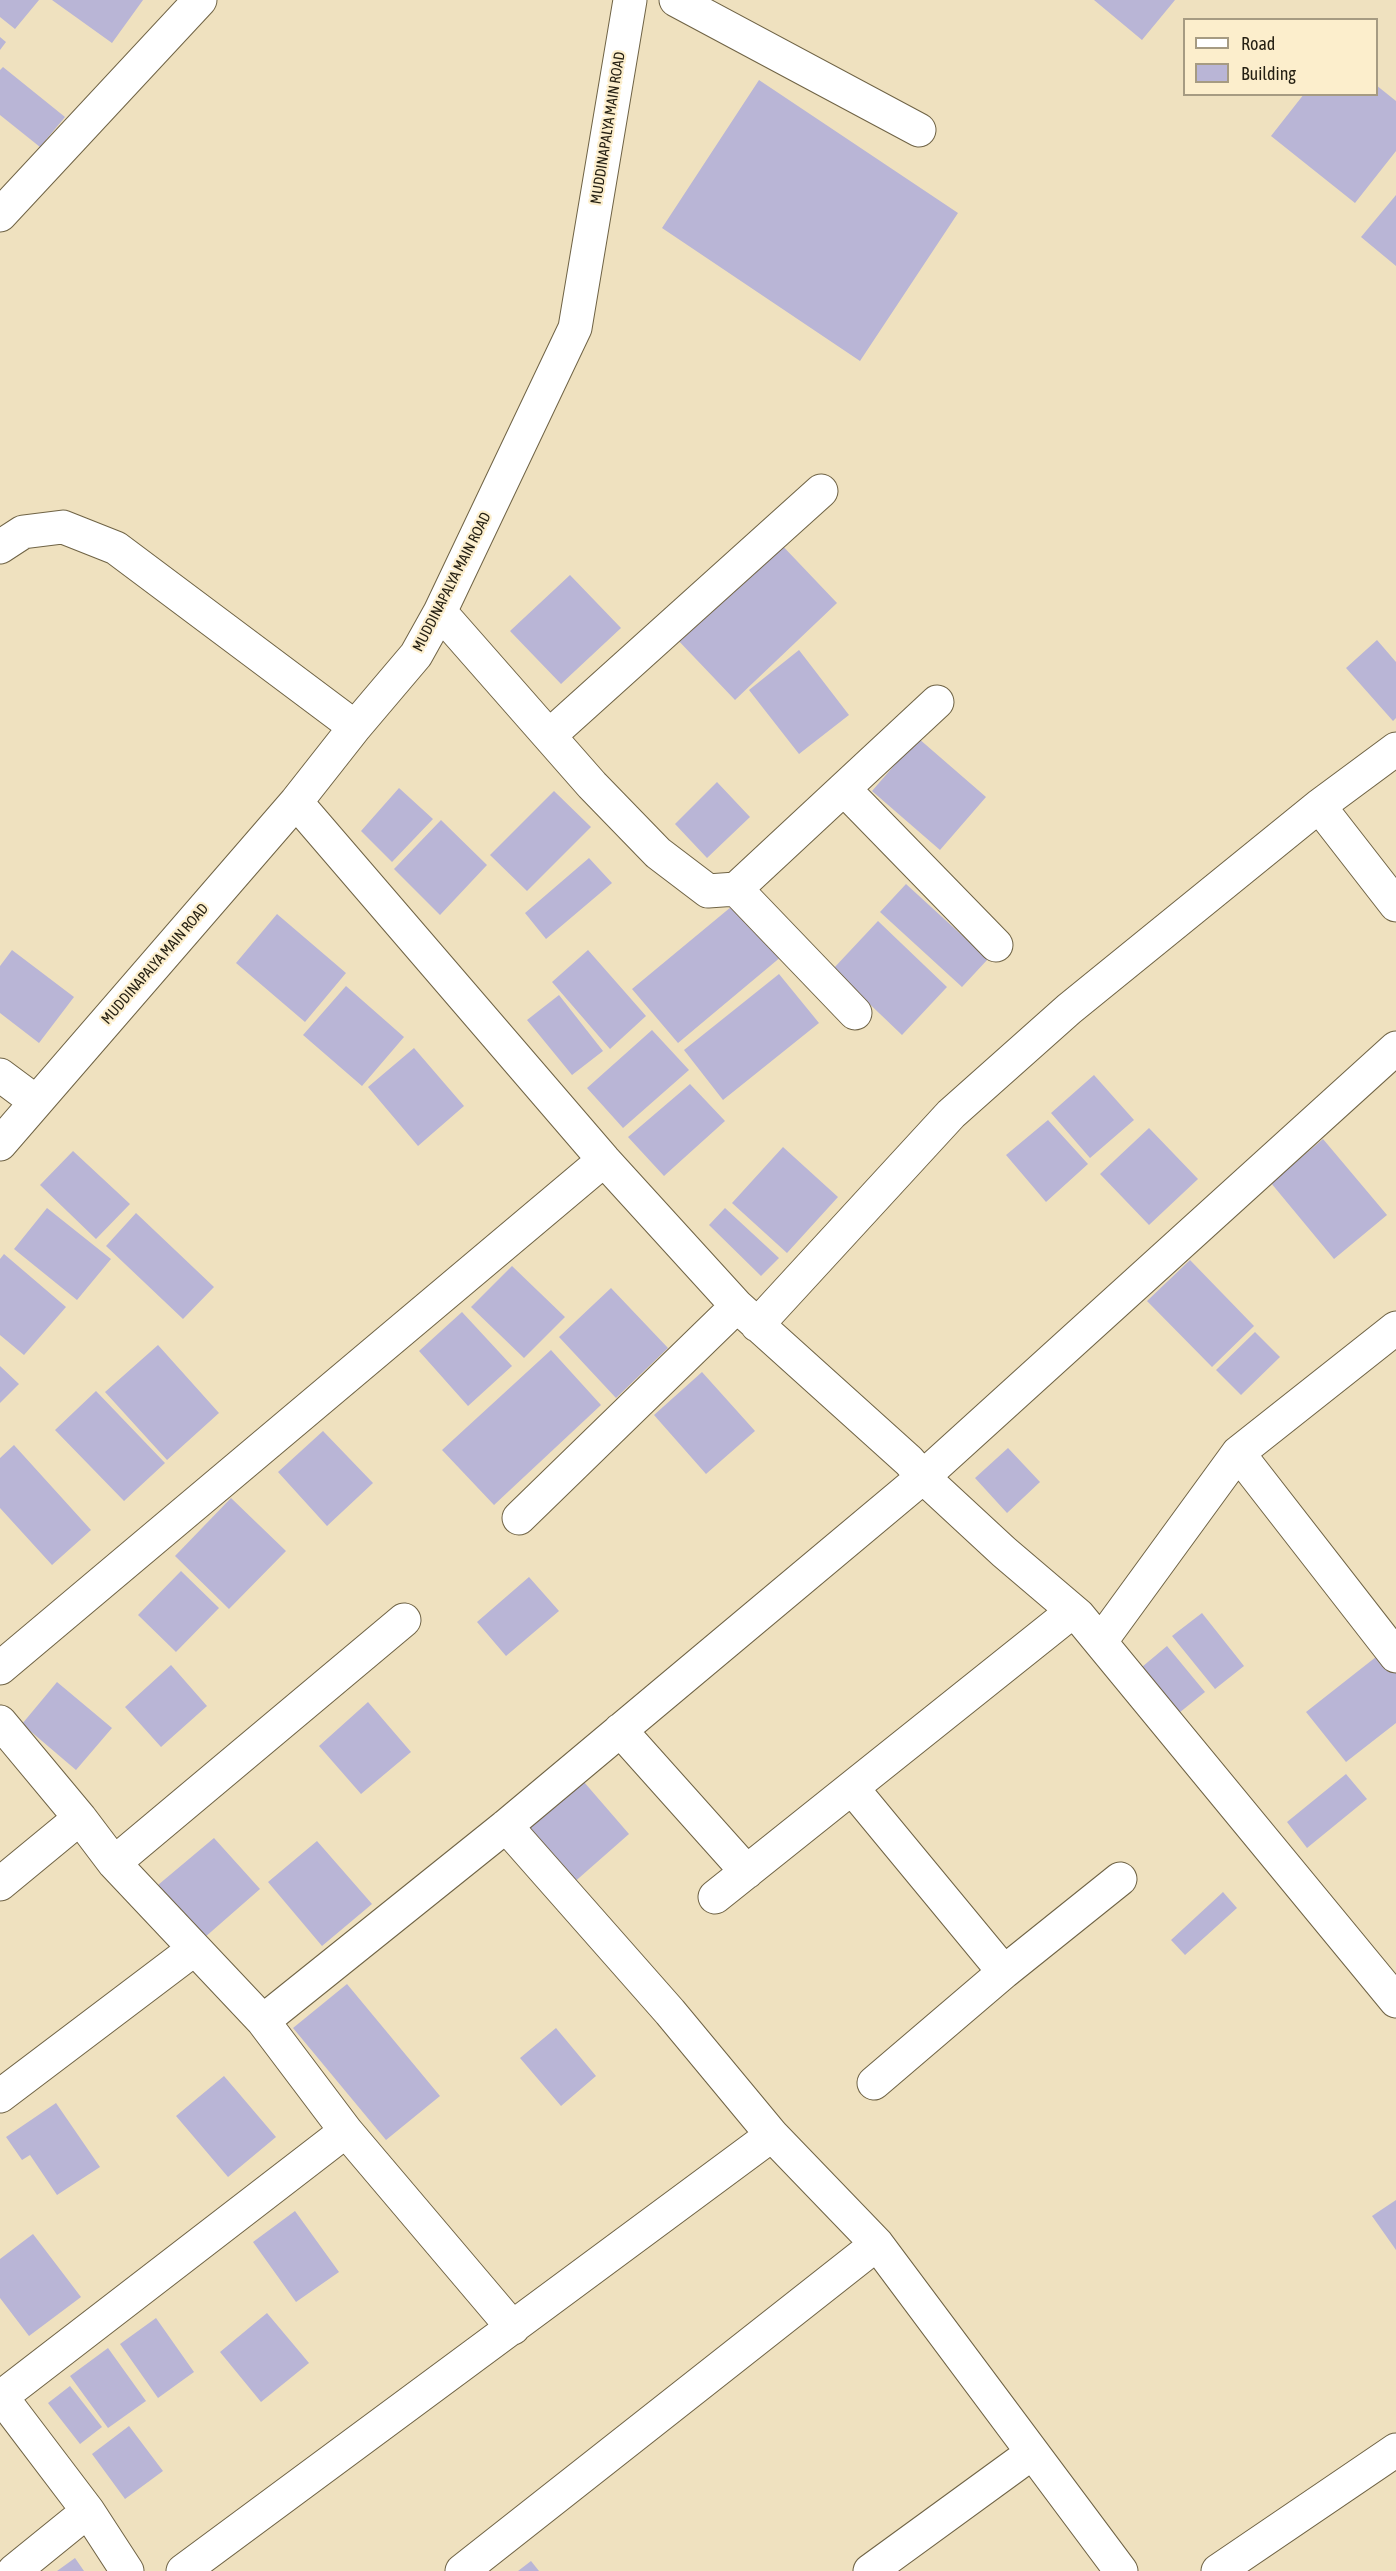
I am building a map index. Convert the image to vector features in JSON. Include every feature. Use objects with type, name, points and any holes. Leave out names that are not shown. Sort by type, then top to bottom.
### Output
[{"type":"street","points":[[0,215],[200,0]]},
{"type":"street","name":"MUDDINAPALYA MAIN ROAD","points":[[0,1144],[296,802],[416,655],[440,612],[575,328],[630,0]]},
{"type":"street","points":[[676,0],[920,130]]},
{"type":"street","points":[[549,735],[821,491]]},
{"type":"street","points":[[0,548],[23,532],[63,527],[117,548],[355,727]]},
{"type":"street","points":[[440,612],[592,785],[658,853],[708,891],[736,889],[937,702]]},
{"type":"street","points":[[519,1518],[747,1315],[951,1114],[1069,1009],[1319,806],[1396,749]]},
{"type":"street","points":[[844,789],[996,945]]},
{"type":"street","points":[[296,802],[604,1160],[747,1315],[909,1461],[923,1477],[1004,1552],[1073,1611],[1101,1641],[1395,1999]]},
{"type":"street","points":[[1319,806],[1396,905]]},
{"type":"street","points":[[736,889],[855,1013]]},
{"type":"street","points":[[262,2021],[506,1826],[923,1477],[1396,1048]]},
{"type":"street","points":[[0,1075],[35,1101]]},
{"type":"street","points":[[0,1668],[604,1160]]},
{"type":"street","points":[[1101,1641],[1238,1453],[1396,1328]]},
{"type":"street","points":[[1238,1453],[1396,1656]]},
{"type":"street","points":[[715,1897],[1073,1611]]},
{"type":"street","points":[[114,1863],[404,1620]]},
{"type":"street","points":[[0,1722],[80,1818],[114,1863],[262,2021],[346,2131],[513,2328]]},
{"type":"street","points":[[620,1730],[747,1872]]},
{"type":"street","points":[[852,1788],[1004,1972]]},
{"type":"street","points":[[0,1884],[80,1818]]},
{"type":"street","points":[[506,1826],[670,2012],[772,2135],[877,2244],[1121,2571]]},
{"type":"street","points":[[874,2084],[1004,1972],[1120,1879]]},
{"type":"street","points":[[0,2096],[194,1950]]},
{"type":"street","points":[[127,2571],[88,2511],[1,2396],[346,2131]]},
{"type":"street","points":[[183,2571],[772,2135]]},
{"type":"street","points":[[462,2571],[877,2244]]},
{"type":"street","points":[[1218,2571],[1396,2451]]},
{"type":"street","points":[[870,2571],[1032,2452]]},
{"type":"street","points":[[14,2571],[88,2511]]},
{"type":"building","points":[[0,0],[39,0],[15,29],[0,17]]},
{"type":"building","points":[[52,0],[143,0],[112,43]]},
{"type":"building","points":[[1094,0],[1175,0],[1142,40]]},
{"type":"building","points":[[0,37],[6,42],[0,50]]},
{"type":"building","points":[[3,67],[65,117],[40,147],[0,115],[0,70]]},
{"type":"building","points":[[759,80],[958,213],[860,361],[662,228]]},
{"type":"building","points":[[1378,87],[1396,101],[1396,151],[1355,203],[1271,136],[1302,96],[1378,96]]},
{"type":"building","points":[[1396,195],[1396,266],[1361,237]]},
{"type":"building","points":[[777,540],[837,603],[735,700],[675,637]]},
{"type":"building","points":[[570,575],[621,628],[561,684],[510,631]]},
{"type":"building","points":[[1377,640],[1396,662],[1396,718],[1393,721],[1346,668]]},
{"type":"building","points":[[799,650],[849,715],[799,754],[749,690]]},
{"type":"building","points":[[918,738],[986,797],[940,850],[872,791]]},
{"type":"building","points":[[717,782],[750,817],[707,858],[675,824]]},
{"type":"building","points":[[399,788],[433,819],[392,862],[361,831]]},
{"type":"building","points":[[554,791],[591,827],[527,891],[490,855]]},
{"type":"building","points":[[441,820],[487,865],[440,915],[394,869]]},
{"type":"building","points":[[589,858],[612,883],[546,939],[525,913]]},
{"type":"building","points":[[906,884],[988,959],[962,987],[880,912]]},
{"type":"building","points":[[737,902],[782,956],[678,1043],[632,989]]},
{"type":"building","points":[[277,914],[346,973],[305,1022],[236,963]]},
{"type":"building","points":[[878,921],[947,987],[902,1035],[833,969]]},
{"type":"building","points":[[12,950],[74,997],[39,1043],[0,1013],[0,966]]},
{"type":"building","points":[[588,950],[646,1016],[610,1049],[552,982]]},
{"type":"building","points":[[779,974],[819,1023],[723,1100],[684,1050]]},
{"type":"building","points":[[346,986],[404,1037],[362,1086],[303,1035]]},
{"type":"building","points":[[559,995],[603,1051],[572,1075],[527,1020]]},
{"type":"building","points":[[652,1030],[689,1070],[623,1128],[587,1088]]},
{"type":"building","points":[[414,1048],[464,1106],[418,1146],[368,1087]]},
{"type":"building","points":[[1094,1075],[1134,1120],[1090,1158],[1051,1113]]},
{"type":"building","points":[[690,1084],[725,1121],[664,1176],[628,1137]]},
{"type":"building","points":[[1048,1120],[1088,1164],[1046,1202],[1006,1155]]},
{"type":"building","points":[[1149,1128],[1198,1179],[1149,1225],[1100,1174]]},
{"type":"building","points":[[1323,1139],[1387,1215],[1334,1259],[1271,1183]]},
{"type":"building","points":[[783,1147],[838,1197],[787,1253],[732,1203]]},
{"type":"building","points":[[73,1151],[130,1204],[96,1239],[40,1185]]},
{"type":"building","points":[[47,1208],[111,1259],[77,1300],[14,1249]]},
{"type":"building","points":[[725,1208],[779,1258],[761,1276],[709,1225]]},
{"type":"building","points":[[136,1213],[214,1287],[183,1319],[106,1246]]},
{"type":"building","points":[[4,1254],[66,1307],[24,1355],[0,1335],[0,1259]]},
{"type":"building","points":[[1190,1260],[1254,1326],[1212,1367],[1147,1301]]},
{"type":"building","points":[[512,1266],[565,1317],[524,1358],[471,1307]]},
{"type":"building","points":[[611,1288],[668,1348],[616,1398],[559,1337]]},
{"type":"building","points":[[462,1312],[512,1366],[468,1406],[419,1351]]},
{"type":"building","points":[[1255,1332],[1280,1357],[1241,1395],[1216,1370]]},
{"type":"building","points":[[158,1345],[219,1413],[167,1460],[105,1392]]},
{"type":"building","points":[[551,1350],[601,1405],[494,1505],[442,1450]]},
{"type":"building","points":[[0,1366],[19,1384],[0,1403]]},
{"type":"building","points":[[702,1372],[755,1431],[706,1474],[654,1415]]},
{"type":"building","points":[[96,1391],[165,1463],[124,1501],[55,1430]]},
{"type":"building","points":[[323,1431],[373,1483],[327,1526],[278,1472]]},
{"type":"building","points":[[14,1445],[91,1530],[52,1565],[0,1508],[0,1458]]},
{"type":"building","points":[[1008,1448],[1040,1482],[1007,1513],[975,1478]]},
{"type":"building","points":[[231,1498],[286,1551],[229,1609],[175,1556]]},
{"type":"building","points":[[181,1571],[219,1608],[176,1652],[138,1615]]},
{"type":"building","points":[[529,1577],[559,1611],[506,1656],[477,1622]]},
{"type":"building","points":[[1202,1613],[1244,1666],[1215,1689],[1172,1636]]},
{"type":"building","points":[[1167,1646],[1205,1692],[1174,1717],[1136,1672]]},
{"type":"building","points":[[1381,1653],[1396,1673],[1396,1723],[1346,1762],[1306,1712]]},
{"type":"building","points":[[171,1665],[207,1706],[161,1747],[125,1707]]},
{"type":"building","points":[[57,1682],[112,1728],[76,1770],[22,1724]]},
{"type":"building","points":[[368,1702],[411,1752],[361,1794],[319,1746]]},
{"type":"building","points":[[1346,1774],[1367,1799],[1307,1848],[1287,1822]]},
{"type":"building","points":[[584,1782],[629,1834],[571,1885],[524,1833]]},
{"type":"building","points":[[214,1838],[260,1889],[204,1938],[158,1885]]},
{"type":"building","points":[[317,1841],[372,1904],[322,1946],[268,1882]]},
{"type":"building","points":[[1223,1892],[1237,1908],[1185,1955],[1171,1940]]},
{"type":"building","points":[[347,1984],[440,2096],[386,2140],[293,2028]]},
{"type":"building","points":[[556,2028],[596,2076],[561,2106],[520,2058]]},
{"type":"building","points":[[224,2076],[276,2137],[228,2177],[176,2116]]},
{"type":"building","points":[[56,2103],[100,2167],[57,2195],[30,2155],[22,2160],[6,2137]]},
{"type":"building","points":[[1396,2200],[1396,2250],[1372,2216]]},
{"type":"building","points":[[295,2211],[339,2272],[296,2302],[253,2242]]},
{"type":"building","points":[[33,2234],[81,2297],[29,2336],[0,2298],[0,2259]]},
{"type":"building","points":[[267,2313],[309,2363],[261,2402],[220,2352]]},
{"type":"building","points":[[156,2318],[194,2372],[158,2398],[120,2344]]},
{"type":"building","points":[[108,2348],[146,2401],[108,2428],[70,2376]]},
{"type":"building","points":[[70,2386],[102,2427],[80,2444],[48,2403]]},
{"type":"building","points":[[129,2426],[163,2471],[125,2499],[92,2454]]},
{"type":"building","points":[[75,2558],[84,2571],[57,2571]]},
{"type":"building","points":[[531,2561],[539,2571],[518,2571]]}]
